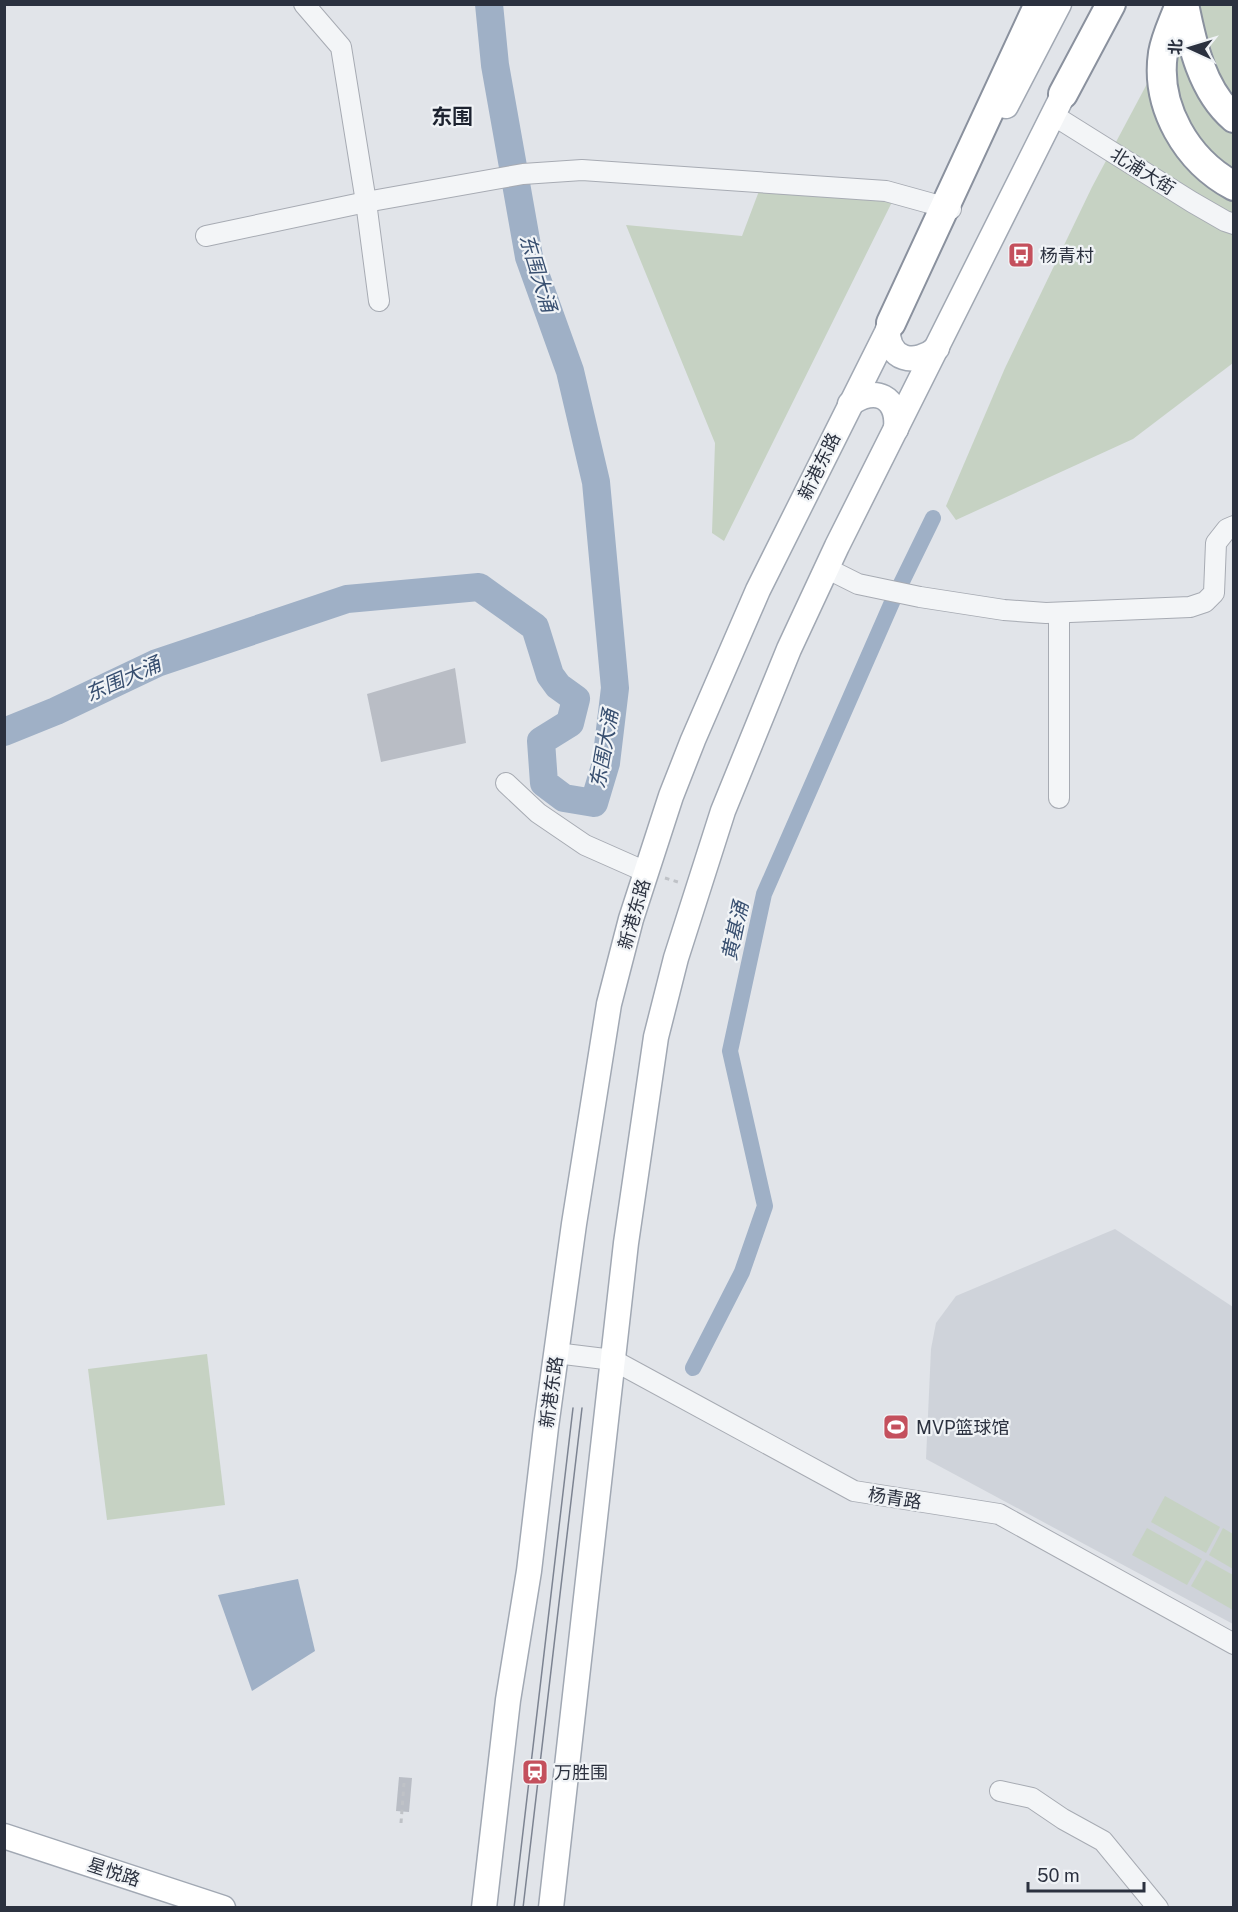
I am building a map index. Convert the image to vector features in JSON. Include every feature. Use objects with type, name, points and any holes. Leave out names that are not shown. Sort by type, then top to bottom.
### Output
[{"type":"highway","points":[[889,326],[948,208],[1039,4]]},
{"type":"highway","points":[[1058,105],[1109,4]]},
{"type":"highway","points":[[1182,4],[1201,67],[1218,101],[1233,118]]},
{"type":"highway","points":[[1182,4],[1167,37],[1163,55],[1162,79],[1166,100],[1182,137],[1194,153],[1206,167],[1233,186]]},
{"type":"main road","points":[[948,208],[1059,4]]},
{"type":"main road","points":[[551,1908],[626,1244],[656,1037],[676,958],[697,888],[734,782],[772,688],[826,568],[1058,105]]},
{"type":"main road","points":[[889,326],[890,346],[904,358],[921,357],[937,348]]},
{"type":"main road","name":"新港东路","points":[[482,1902],[500,1757],[529,1571],[556,1353],[609,1004],[646,872],[688,751],[730,652],[889,326]]},
{"type":"main road","points":[[850,404],[866,395],[884,397],[896,411],[896,429]]},
{"type":"main road","name":"星悦路","points":[[4,1836],[223,1908]]},
{"type":"street","points":[[304,4],[341,46],[379,301]]},
{"type":"street","name":"北浦大街","points":[[1058,105],[1192,202],[1233,224]]},
{"type":"street","points":[[206,236],[366,202],[523,174],[582,170],[886,191],[948,208]]},
{"type":"street","points":[[826,568],[858,584],[920,597],[1004,610],[1059,613],[1190,607],[1205,602],[1214,593],[1216,543],[1227,529],[1233,526]]},
{"type":"street","points":[[1059,613],[1059,798]]},
{"type":"street","points":[[506,783],[538,813],[585,845],[646,872]]},
{"type":"street","name":"杨青路","points":[[556,1353],[613,1360],[854,1491],[999,1514],[1233,1644]]},
{"type":"street","points":[[1000,1791],[1032,1798],[1063,1819],[1103,1841],[1158,1908]]},
{"type":"path","points":[[646,872],[697,888]]},
{"type":"path","points":[[401,1824],[405,1783]]},
{"type":"shaded area","points":[[1115,1229],[1233,1307],[1233,1624],[926,1459],[931,1349],[936,1323],[956,1296]]},
{"type":"green space","points":[[1189,5],[1233,5],[1233,363],[1133,439],[956,520],[946,506],[1005,368],[1092,187]]},
{"type":"green space","points":[[759,191],[895,196],[724,541],[712,533],[715,443],[626,225],[742,236]]},
{"type":"green space","points":[[207,1354],[225,1505],[107,1520],[88,1369]]},
{"type":"green space","points":[[1165,1496],[1220,1527],[1206,1553],[1151,1522]]},
{"type":"green space","points":[[1147,1528],[1202,1559],[1187,1585],[1132,1555]]},
{"type":"green space","points":[[1223,1528],[1233,1534],[1233,1569],[1209,1555]]},
{"type":"green space","points":[[1206,1560],[1233,1575],[1233,1610],[1191,1586]]},
{"type":"water","points":[[298,1579],[315,1651],[252,1691],[218,1595]]},
{"type":"building","points":[[455,668],[466,743],[381,762],[367,694]]},
{"type":"building","points":[[399,1777],[412,1778],[409,1812],[396,1811]]},
{"type":"waterway","name":"东围大涌","points":[[4,732],[56,711],[157,663],[347,599],[479,587],[535,627],[550,675],[558,686],[576,699],[570,723],[541,741],[544,783],[564,798],[594,803],[606,763],[615,688],[596,482],[570,371],[529,257],[495,65],[489,4]]},
{"type":"waterway","name":"黄基涌","points":[[693,1368],[742,1272],[765,1206],[730,1051],[764,894],[893,600],[933,518]]},
{"type":"tram line","points":[[514,1908],[573,1408]]},
{"type":"tram line","points":[[523,1908],[582,1408]]},
{"type":"place","name":"杨青村","points":[[1021,255]]},
{"type":"place","name":"MVP篮球馆","points":[[896,1427]]},
{"type":"place","name":"万胜围","points":[[535,1772]]},
{"type":"district","name":"东围","points":[[452,116]]}]
